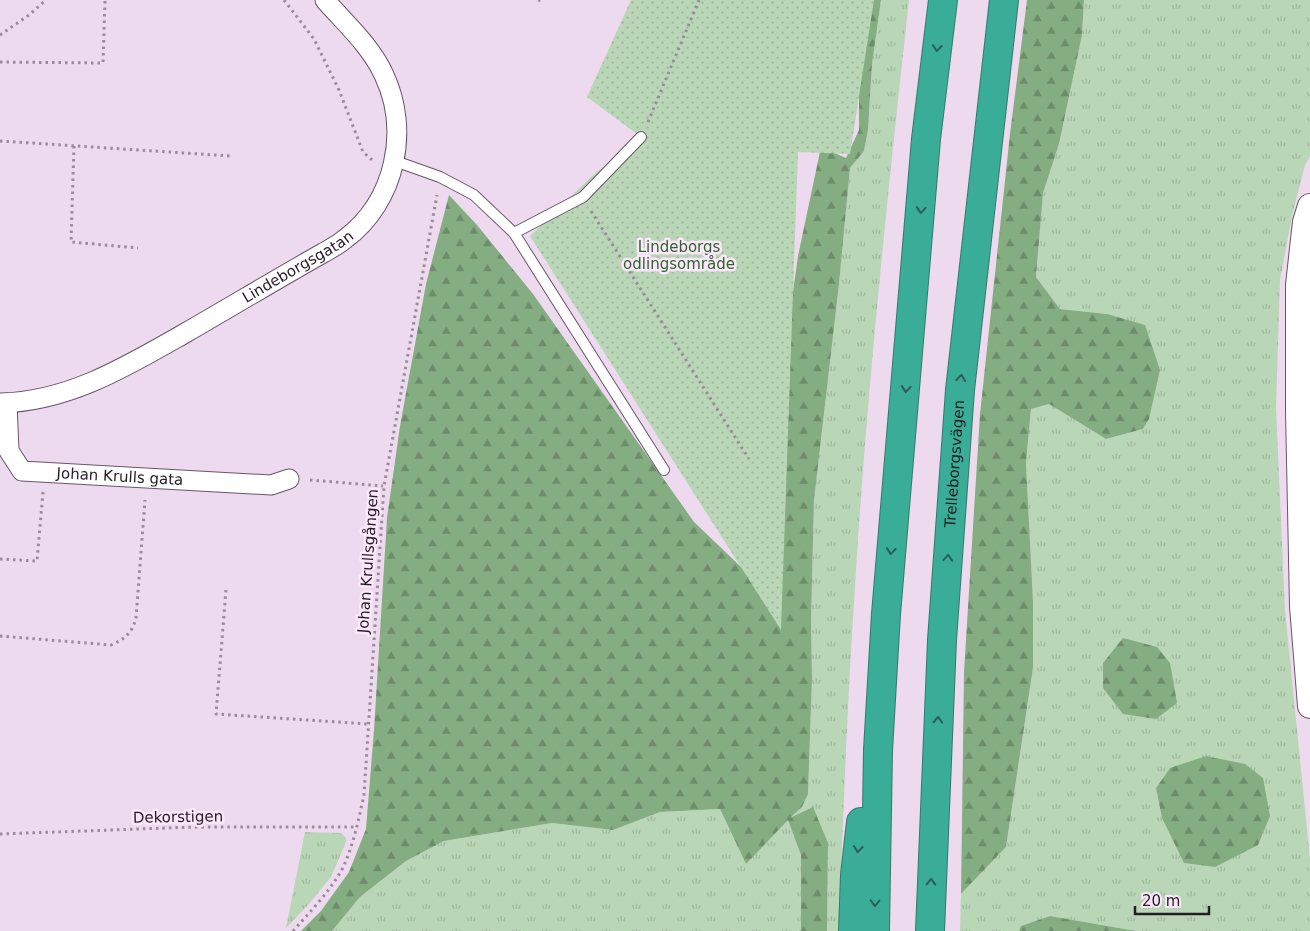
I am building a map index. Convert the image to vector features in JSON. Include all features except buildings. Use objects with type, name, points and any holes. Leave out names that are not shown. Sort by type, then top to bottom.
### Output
[{"type":"highway","points":[[875,931],[878,750],[886,614],[926,139],[943,0]]},
{"type":"highway","name":"Trelleborgsvägen","points":[[930,931],[942,640],[960,390],[1004,0]]},
{"type":"highway","points":[[853,931],[855,875],[862,805],[878,750]]},
{"type":"street","name":"Lindeborgsgatan","points":[[3,403],[40,398],[66,392],[91,383],[147,354],[323,254],[346,239],[364,221],[379,200],[395,161],[398,140],[397,120],[384,74],[370,52],[325,0]]},
{"type":"street","points":[[1310,206],[1305,222],[1298,285],[1298,411],[1302,606],[1310,706]]},
{"type":"street","name":"Johan Krulls gata","points":[[3,403],[9,451],[22,470],[270,485],[289,479]]},
{"type":"lane","points":[[514,233],[583,198],[642,136]]},
{"type":"lane","points":[[395,161],[440,177],[474,195],[514,233],[664,470]]},
{"type":"path","points":[[0,35],[29,15],[46,0]]},
{"type":"path","points":[[0,62],[103,63],[105,0]]},
{"type":"path","points":[[284,0],[314,39],[339,90],[363,152],[372,160],[395,161]]},
{"type":"path","points":[[642,136],[699,0]]},
{"type":"path","points":[[0,141],[231,156]]},
{"type":"path","points":[[74,146],[71,242],[138,248]]},
{"type":"path","name":"Johan Krullsgången","points":[[293,931],[315,907],[345,865],[364,796],[384,486],[440,177]]},
{"type":"path","points":[[583,198],[749,459]]},
{"type":"path","points":[[0,559],[37,561],[45,472]]},
{"type":"path","points":[[0,636],[111,645],[123,639],[133,629],[136,618],[146,477]]},
{"type":"path","points":[[289,479],[384,486]]},
{"type":"path","points":[[226,590],[216,714],[368,724]]},
{"type":"path","name":"Dekorstigen","points":[[0,834],[194,827],[357,827]]},
{"type":"green space","name":"Lindeborgs odlingsområde","points":[[631,0],[874,0],[850,154],[798,152],[781,630],[530,236],[592,176],[641,137],[587,97]]},
{"type":"green space","points":[[862,0],[881,0],[872,64],[868,130],[864,151],[850,168],[839,284],[814,500],[811,623],[812,678],[808,794],[802,807],[790,818],[813,807],[828,843],[827,931],[799,931],[801,930],[801,855],[788,820],[746,864],[720,809],[660,812],[613,830],[552,823],[444,841],[406,861],[360,897],[332,931],[301,931],[321,911],[349,872],[366,829],[387,518],[400,426],[426,284],[449,195],[477,225],[533,294],[694,522],[762,587],[766,483],[798,256],[821,147],[846,158],[859,130],[859,35]]},
{"type":"green space","points":[[881,0],[909,0],[866,428],[848,705],[839,931],[827,931],[828,843],[788,819],[802,807],[808,794],[812,678],[811,623],[814,500],[839,284],[850,168],[864,151],[868,130],[872,64]]},
{"type":"green space","points":[[1027,0],[1084,0],[1082,35],[1059,144],[1043,193],[1036,277],[1060,309],[1107,314],[1145,325],[1160,370],[1149,419],[1143,429],[1106,439],[1049,404],[1031,409],[1026,463],[1033,601],[1033,668],[1006,847],[961,894],[964,672],[980,414],[1010,134]]},
{"type":"green space","points":[[1084,0],[1310,0],[1310,156],[1305,165],[1292,216],[1280,280],[1276,408],[1285,610],[1310,859],[1310,931],[1136,931],[1050,916],[1021,926],[1019,931],[960,931],[961,894],[1006,847],[1033,668],[1033,601],[1026,463],[1031,409],[1049,404],[1106,439],[1143,429],[1149,419],[1107,314],[1060,309],[1036,277],[1043,193],[1059,144],[1082,35]],"holes":[[[1170,768],[1162,818],[1156,788]]]},
{"type":"green space","points":[[1123,638],[1157,647],[1170,663],[1177,703],[1156,719],[1123,714],[1103,688],[1103,663]]},
{"type":"green space","points":[[1206,756],[1245,764],[1263,778],[1270,816],[1258,845],[1215,867],[1184,863],[1162,818],[1156,788],[1170,768]]},
{"type":"green space","points":[[720,809],[746,864],[788,819],[801,855],[801,931],[332,931],[360,897],[406,861],[444,841],[552,823],[613,830],[660,812]]},
{"type":"green space","points":[[305,832],[341,833],[346,838],[346,842],[331,877],[286,928]]},
{"type":"green space","points":[[1050,916],[1136,931],[1019,931],[1021,926]]}]
